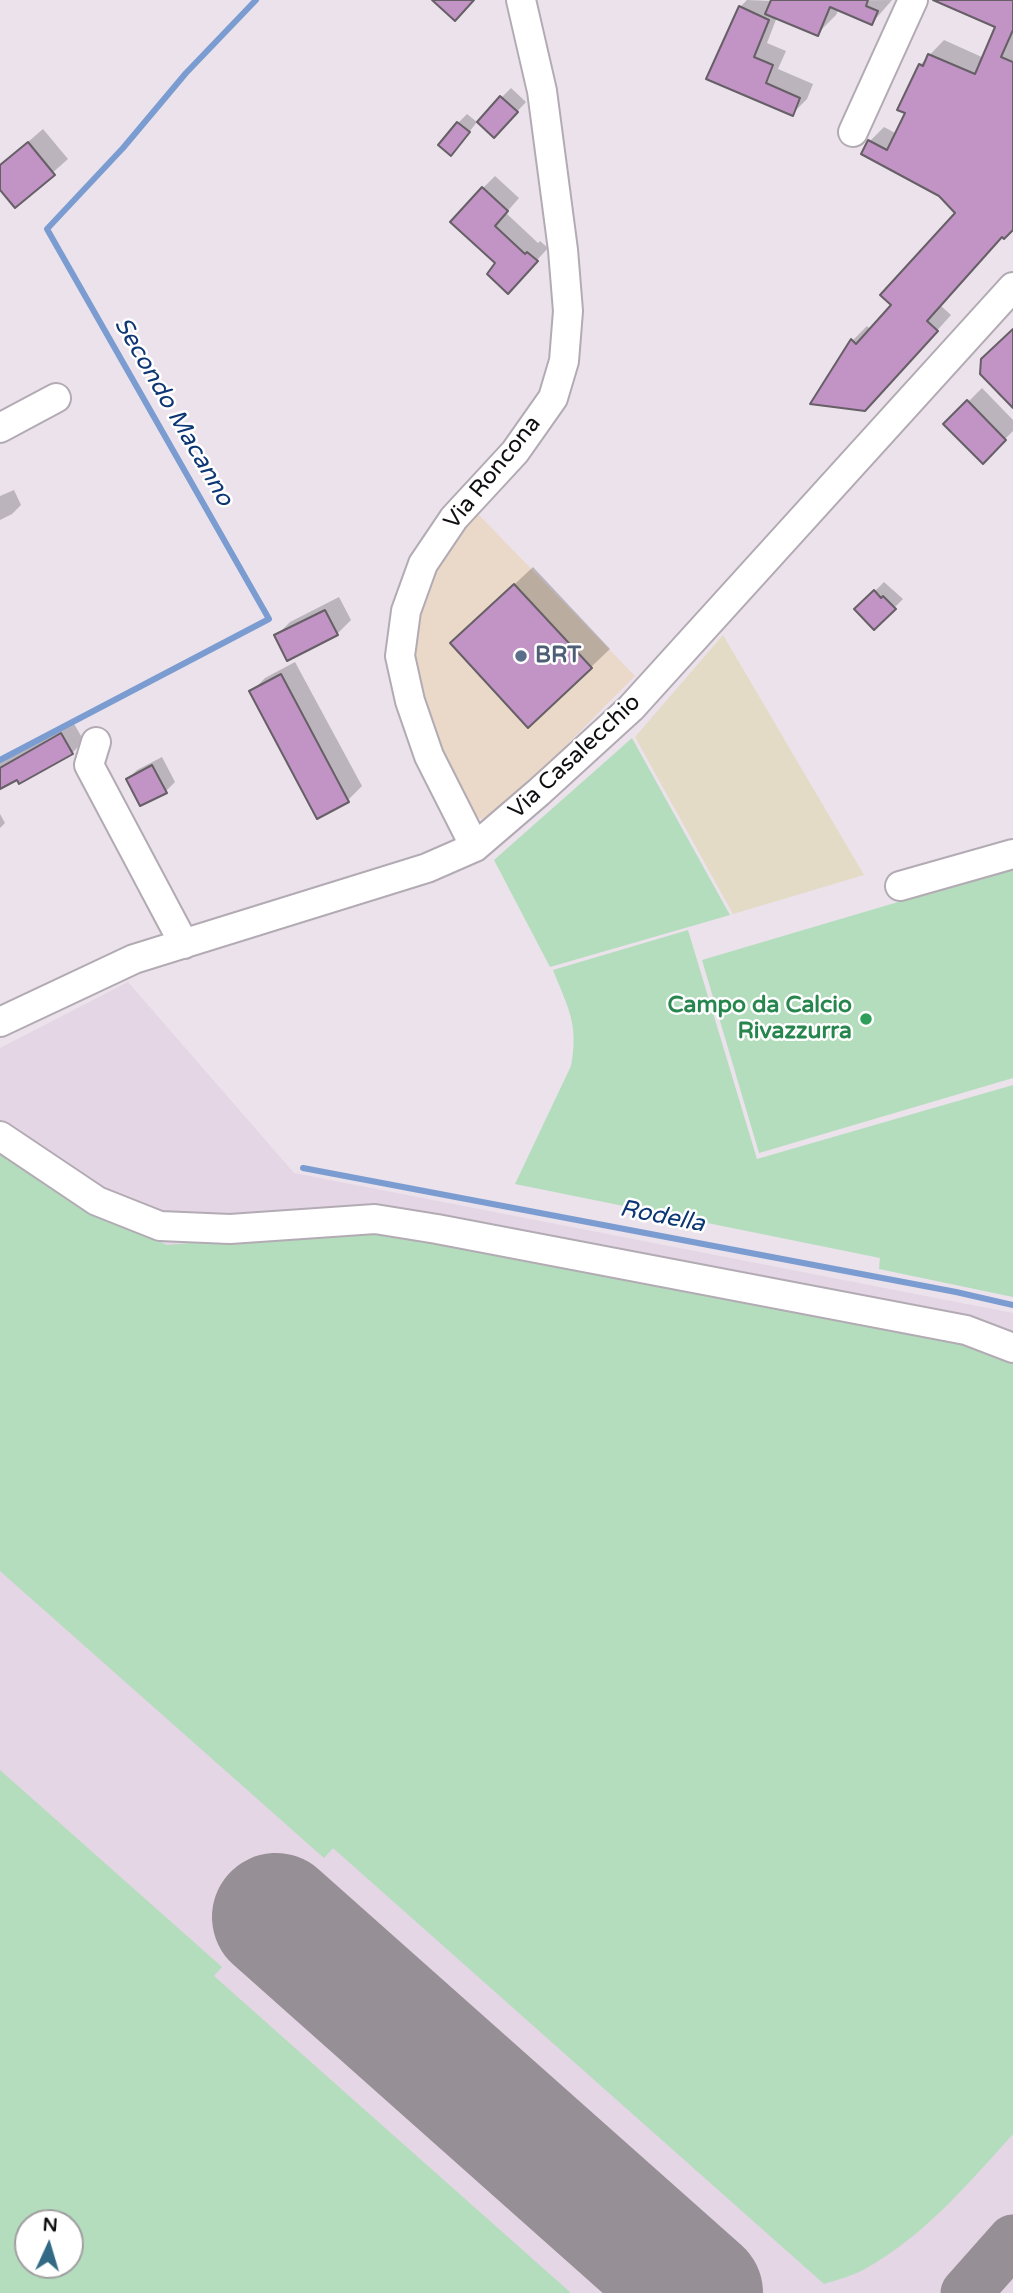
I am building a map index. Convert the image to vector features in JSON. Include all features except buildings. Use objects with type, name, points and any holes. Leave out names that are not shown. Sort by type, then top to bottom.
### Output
[{"type":"street","name":"Via Roncona","points":[[475,847],[429,756],[410,701],[400,656],[406,611],[424,564],[454,518],[515,452],[553,398],[564,361],[568,311],[563,250],[542,91],[522,0]]},
{"type":"street","points":[[853,132],[913,0]]},
{"type":"street","name":"Via Casalecchio","points":[[0,1022],[134,959],[427,868],[475,847],[631,708],[1013,287]]},
{"type":"street","points":[[0,428],[56,398]]},
{"type":"street","points":[[96,742],[89,765],[184,944]]},
{"type":"street","points":[[900,886],[1013,854]]},
{"type":"street","points":[[0,1136],[97,1201],[160,1226],[230,1229],[375,1219],[966,1331],[1013,1348]]},
{"type":"shaded area","points":[[476,512],[635,676],[497,815],[488,820],[476,818],[467,811],[417,695],[411,654],[418,613],[434,569],[459,530]]},
{"type":"shaded area","points":[[723,635],[864,875],[733,914],[635,737]]},
{"type":"shaded area","points":[[128,982],[294,1173],[1013,1313],[1013,2293],[0,2293],[0,1048]]},
{"type":"green space","points":[[632,738],[730,915],[550,967],[494,860]]},
{"type":"green space","name":"Campo da Calcio Rivazzurra","points":[[1013,868],[1013,1078],[759,1153],[702,960]]},
{"type":"green space","points":[[688,930],[757,1159],[1013,1085],[1013,1297],[879,1269],[880,1258],[515,1184],[571,1066],[574,1039],[571,1016],[553,970]]},
{"type":"green space","points":[[0,1147],[88,1210],[167,1245],[374,1228],[965,1340],[1013,1358],[1013,2134],[926,2225],[865,2269],[824,2284],[333,1848],[324,1858],[0,1571]]},
{"type":"green space","points":[[0,1770],[222,1967],[214,1976],[571,2293],[0,2293]]},
{"type":"waterway","name":"Secondo Macanno","points":[[0,760],[269,619],[47,229],[123,148],[186,73],[256,0]]},
{"type":"waterway","name":"Rodella","points":[[303,1168],[1013,1305]]},
{"type":"taxiway","points":[[966,2293],[1013,2240]]},
{"type":"runway","points":[[276,1917],[699,2293]]},
{"type":"place","name":"BRT","points":[[521,656]]},
{"type":"place","name":"Campo da Calcio Rivazzurra","points":[[866,1019]]}]
